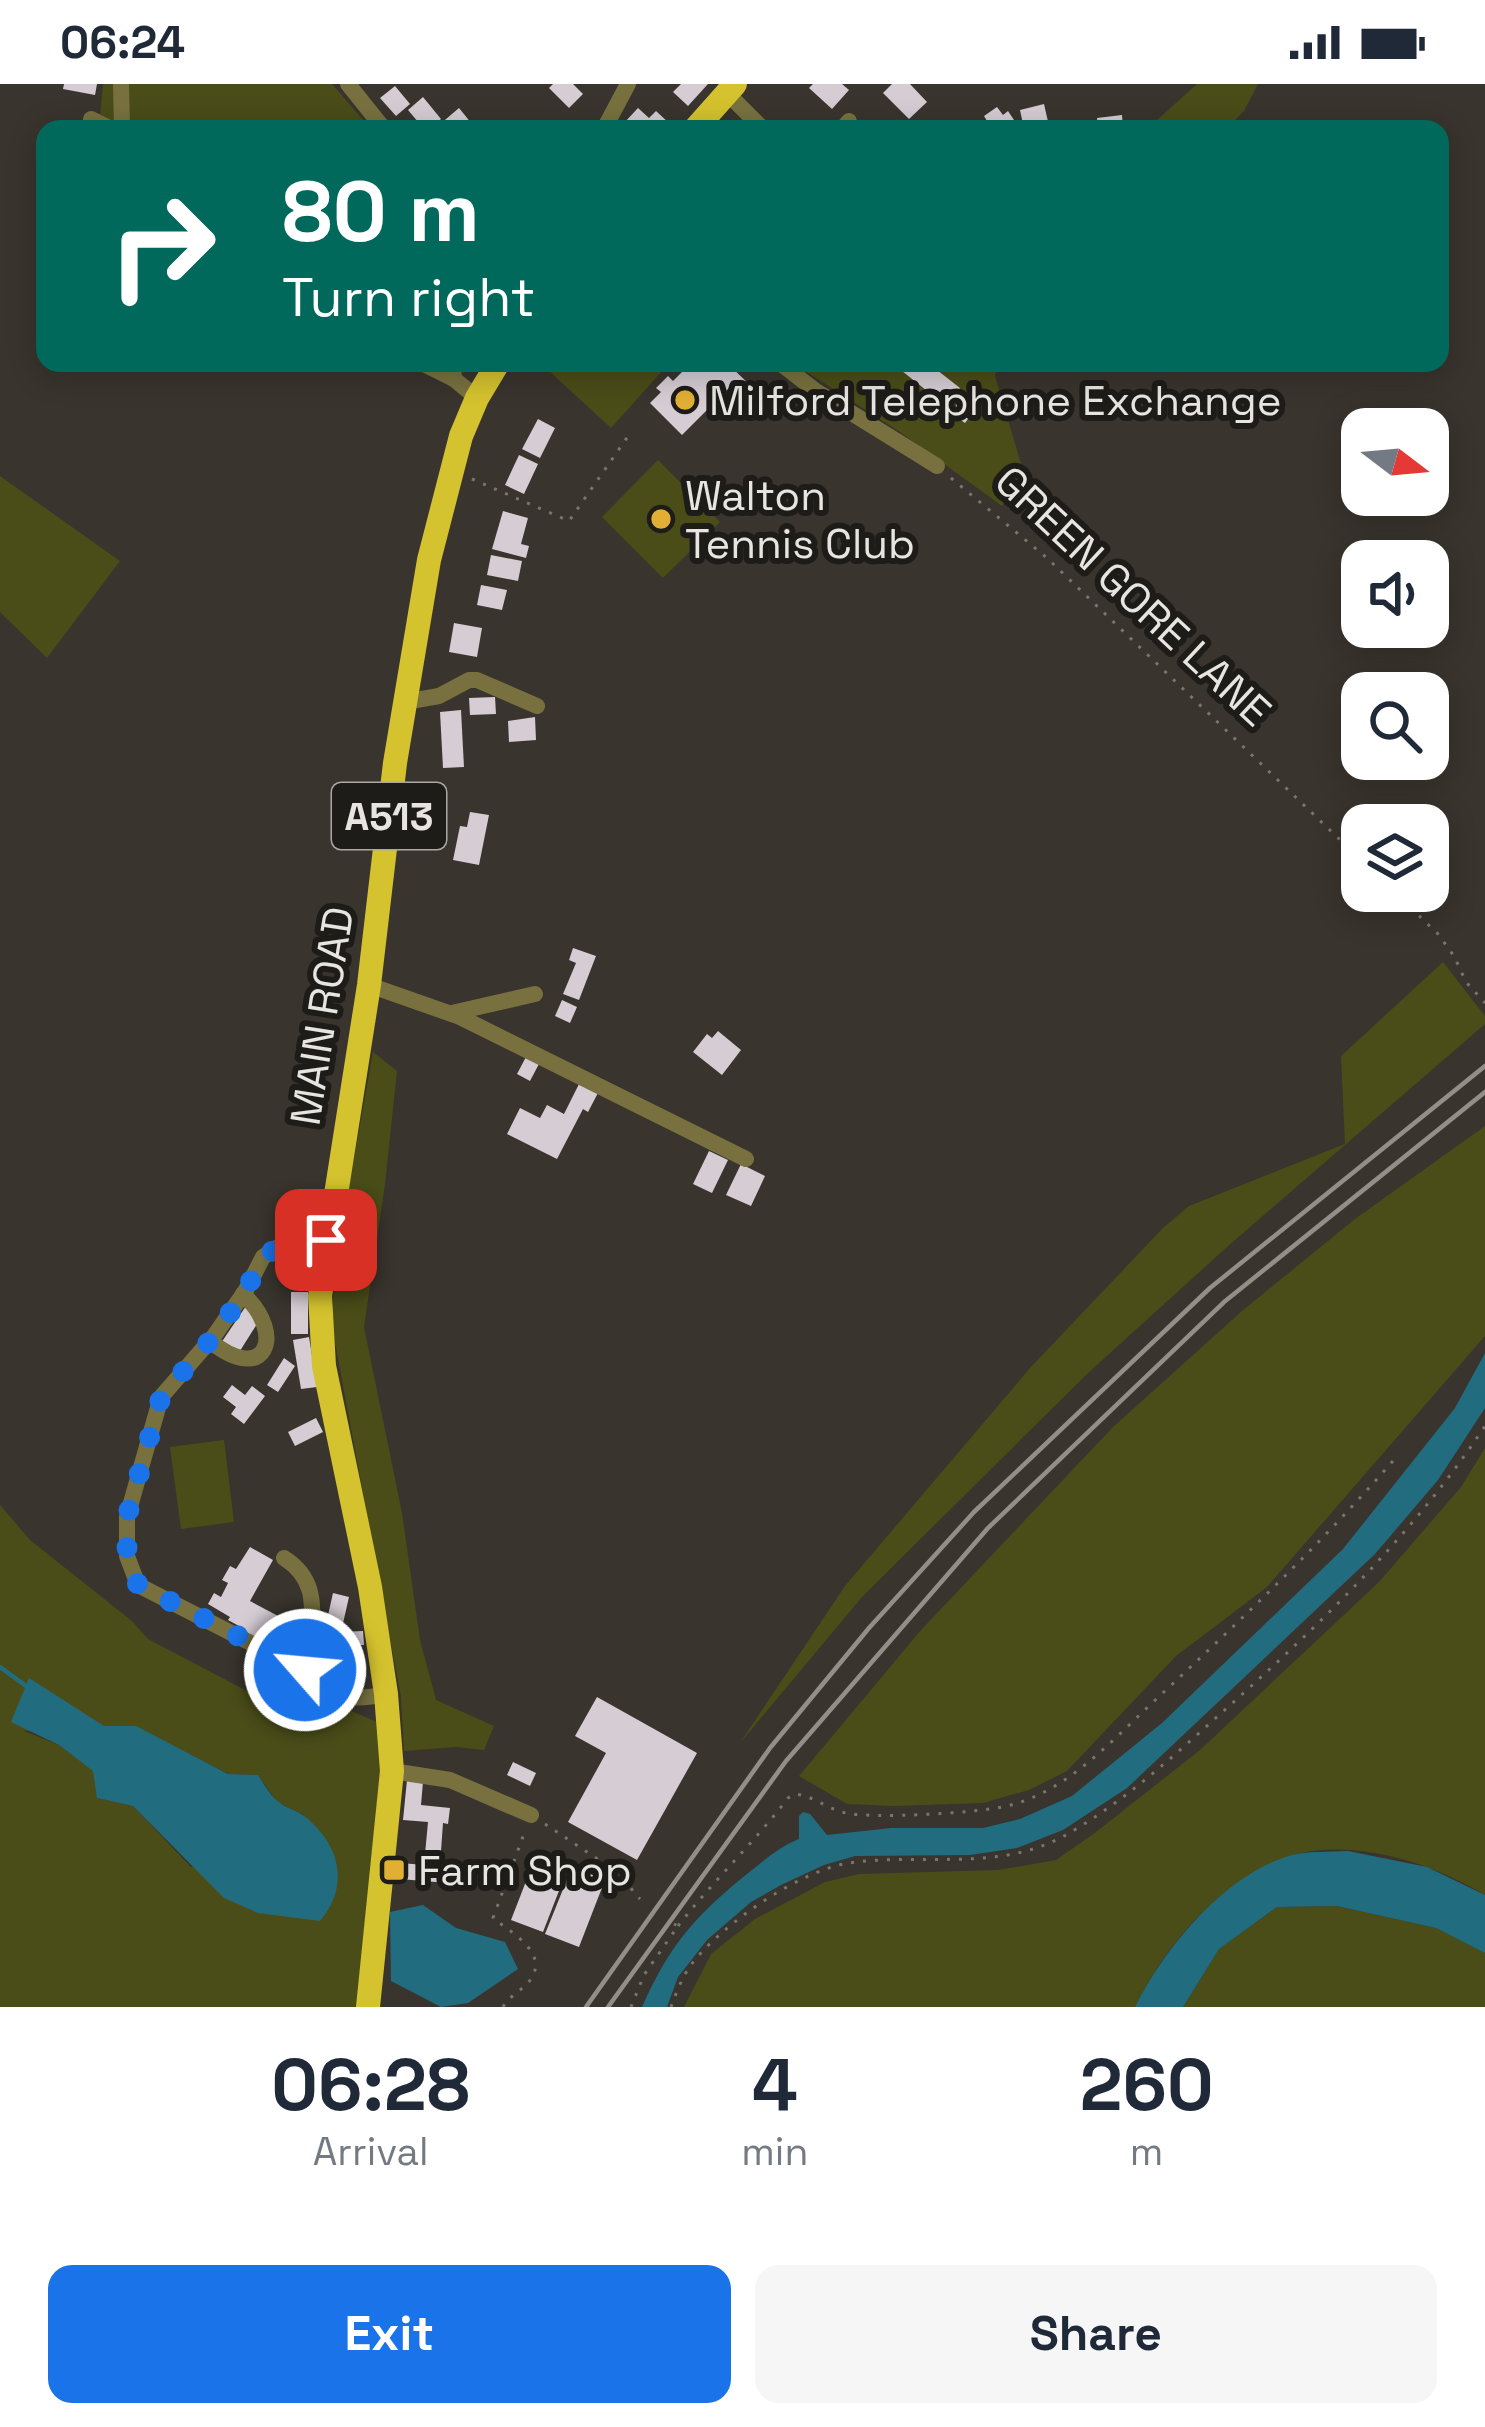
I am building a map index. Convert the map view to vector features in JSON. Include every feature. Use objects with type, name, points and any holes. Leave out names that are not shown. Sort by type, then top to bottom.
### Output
[{"type":"highway","points":[[703,120],[731,88]]},
{"type":"highway","name":"A513","points":[[477,398],[493,372]]},
{"type":"highway","name":"MAIN ROAD","points":[[368,2007],[392,1771],[370,1587],[320,1331],[326,1240],[369,985],[404,703],[429,560],[450,470],[477,398]]},
{"type":"street","points":[[121,84],[122,120]]},
{"type":"street","points":[[348,84],[377,120]]},
{"type":"street","points":[[609,120],[628,84]]},
{"type":"street","points":[[731,88],[756,120]]},
{"type":"street","points":[[454,372],[477,398]]},
{"type":"street","name":"GREEN GORE LANE","points":[[792,372],[937,466]]},
{"type":"street","points":[[404,703],[439,697],[477,680],[537,706]]},
{"type":"street","points":[[369,985],[452,1013],[746,1159]]},
{"type":"street","points":[[452,1013],[535,994]]},
{"type":"street","points":[[326,1240],[290,1240],[263,1257],[210,1340],[161,1397],[127,1517],[127,1556],[138,1585],[353,1701],[386,1694]]},
{"type":"street","points":[[210,1340],[239,1359],[259,1355],[266,1337],[264,1317],[243,1294]]},
{"type":"street","points":[[284,1558],[303,1570],[310,1582],[309,1653],[316,1679]]},
{"type":"street","points":[[392,1771],[450,1780],[531,1815]]},
{"type":"path","points":[[450,470],[569,521],[631,432]]},
{"type":"path","name":"GREEN GORE LANE","points":[[937,466],[1047,558],[1341,841]]},
{"type":"path","points":[[1415,912],[1438,934],[1466,982],[1484,1000]]},
{"type":"path","points":[[671,2007],[688,1968],[735,1921],[831,1868],[1013,1856],[1057,1840],[1111,1805],[1154,1774],[1350,1592],[1408,1529],[1485,1426]]},
{"type":"path","points":[[631,2007],[676,1925],[717,1876],[754,1844],[788,1798],[795,1794],[851,1815],[968,1811],[1004,1807],[1060,1783],[1101,1752],[1265,1598],[1398,1455]]},
{"type":"path","points":[[503,2007],[535,1969],[530,1946],[493,1918],[531,1815],[617,1872],[640,1899]]},
{"type":"green space","points":[[103,84],[332,84],[363,120],[98,120]]},
{"type":"green space","points":[[1197,84],[1258,84],[1235,120],[1157,120]]},
{"type":"green space","name":"Walton Tennis Club","points":[[550,372],[661,372],[611,428]]},
{"type":"green space","points":[[807,372],[996,372],[1024,474],[1002,506]]},
{"type":"green space","name":"Walton Tennis Club","points":[[658,460],[720,522],[663,578],[602,517]]},
{"type":"green space","points":[[0,476],[120,561],[47,658],[0,612]]},
{"type":"green space","points":[[1443,962],[1485,1016],[1485,1024],[1087,1374],[862,1597],[740,1743],[845,1586],[1030,1368],[1163,1228],[1189,1206],[1345,1144],[1341,1056]]},
{"type":"green space","points":[[373,1052],[397,1071],[364,1327],[402,1513],[420,1640],[436,1700],[494,1726],[484,1750],[404,1751],[401,1697],[331,1321],[337,1254]]},
{"type":"green space","points":[[1485,1126],[1485,1336],[1267,1587],[1176,1656],[1067,1771],[1029,1790],[983,1803],[847,1804],[799,1776],[921,1630],[1113,1427],[1242,1311],[1355,1219]]},
{"type":"green space","points":[[224,1440],[234,1522],[181,1529],[170,1447]]},
{"type":"green space","points":[[1485,1448],[1485,1895],[1391,1856],[1314,1851],[1265,1867],[1219,1897],[1179,1938],[1135,2007],[684,2007],[711,1954],[755,1919],[825,1882],[859,1874],[998,1870],[1056,1860],[1200,1750],[1379,1582],[1461,1487]]},
{"type":"green space","points":[[0,1505],[30,1540],[148,1639],[266,1701],[296,1687],[379,1723],[381,1787],[357,2007],[0,2007]],"holes":[[[136,1727],[229,1774],[258,1775],[277,1802],[304,1815],[191,1867],[133,1806],[98,1798],[94,1771],[59,1745],[24,1731]]]},
{"type":"green space","points":[[1337,1906],[1436,1928],[1485,1953],[1485,2007],[1183,2007],[1219,1949],[1277,1907]]},
{"type":"water","points":[[1485,1353],[1485,1408],[1438,1480],[1375,1554],[1127,1788],[1063,1830],[1017,1848],[970,1855],[855,1856],[824,1865],[751,1902],[707,1940],[678,1977],[667,2007],[642,2007],[675,1947],[701,1916],[763,1861],[799,1839],[803,1812],[827,1835],[891,1828],[983,1828],[1020,1819],[1072,1796],[1162,1723],[1343,1549],[1455,1408]]},
{"type":"water","points":[[29,1678],[104,1726],[136,1726],[228,1774],[258,1775],[275,1799],[319,1830],[334,1855],[338,1881],[320,1921],[258,1913],[224,1898],[133,1806],[97,1798],[93,1771],[59,1745],[11,1722]]},
{"type":"water","points":[[1348,1851],[1427,1867],[1485,1895],[1485,1953],[1436,1928],[1337,1906],[1277,1907],[1219,1949],[1183,2007],[1135,2007],[1180,1938],[1243,1878],[1292,1855]]},
{"type":"water","points":[[423,1905],[456,1928],[505,1942],[518,1969],[468,2003],[441,2007],[391,1981],[390,1912]]},
{"type":"building","points":[[64,84],[97,84],[95,95],[63,89]]},
{"type":"building","points":[[573,84],[583,94],[569,108],[549,88]]},
{"type":"building","points":[[681,84],[708,84],[688,106],[673,92]]},
{"type":"building","points":[[842,84],[849,90],[832,109],[809,88]]},
{"type":"building","points":[[892,84],[910,84],[927,102],[909,119],[883,93]]},
{"type":"building","points":[[395,86],[410,104],[396,116],[380,98]]},
{"type":"building","points":[[423,97],[441,119],[416,120],[408,110]]},
{"type":"building","points":[[1044,104],[1048,120],[1022,120],[1020,110]]},
{"type":"building","points":[[997,107],[1014,120],[986,120],[984,116]]},
{"type":"building","points":[[459,108],[469,120],[445,120]]},
{"type":"building","points":[[638,108],[649,118],[656,111],[666,120],[627,120]]},
{"type":"building","name":"Milford Telephone Exchange","points":[[682,372],[736,372],[751,386],[741,397],[730,387],[682,435],[650,403],[668,376],[673,381]]},
{"type":"building","points":[[903,372],[940,372],[960,388],[946,406]]},
{"type":"building","points":[[971,385],[985,395],[965,423],[951,413]]},
{"type":"building","points":[[538,419],[555,428],[540,458],[522,449]]},
{"type":"building","points":[[519,455],[538,464],[524,494],[505,485]]},
{"type":"building","points":[[503,511],[528,518],[521,544],[529,546],[526,558],[492,549]]},
{"type":"building","points":[[491,555],[522,561],[518,581],[487,575]]},
{"type":"building","points":[[481,585],[507,590],[502,610],[477,605]]},
{"type":"building","points":[[454,623],[482,628],[477,657],[449,652]]},
{"type":"building","points":[[495,697],[496,714],[470,715],[469,698]]},
{"type":"building","points":[[461,710],[464,767],[443,768],[440,712]]},
{"type":"building","points":[[535,717],[536,740],[509,742],[508,721]]},
{"type":"building","points":[[470,812],[489,815],[479,865],[453,860],[460,826],[467,827]]},
{"type":"building","points":[[573,948],[596,956],[579,1000],[563,994],[576,963],[569,960]]},
{"type":"building","points":[[562,1000],[577,1007],[570,1023],[555,1016]]},
{"type":"building","points":[[718,1031],[741,1050],[722,1075],[693,1052],[707,1034],[712,1038]]},
{"type":"building","points":[[527,1055],[540,1062],[530,1081],[517,1074]]},
{"type":"building","points":[[580,1082],[599,1091],[588,1112],[583,1109],[557,1159],[507,1134],[520,1108],[540,1118],[547,1105],[564,1114]]},
{"type":"building","points":[[709,1151],[728,1160],[712,1193],[693,1184]]},
{"type":"building","points":[[741,1164],[765,1176],[751,1206],[726,1195]]},
{"type":"building","points":[[291,1292],[308,1292],[308,1334],[291,1334]]},
{"type":"building","points":[[246,1306],[262,1316],[238,1354],[221,1343]]},
{"type":"building","points":[[309,1337],[317,1387],[301,1389],[293,1340]]},
{"type":"building","points":[[284,1358],[295,1366],[278,1392],[267,1385]]},
{"type":"building","points":[[232,1385],[245,1395],[252,1386],[265,1396],[244,1424],[231,1414],[236,1407],[223,1397]]},
{"type":"building","points":[[316,1418],[323,1432],[295,1446],[288,1432]]},
{"type":"building","points":[[250,1547],[273,1560],[250,1601],[297,1626],[284,1651],[237,1630],[239,1626],[230,1617],[208,1604],[214,1593],[221,1597],[228,1583],[222,1580],[230,1566],[236,1569]]},
{"type":"building","points":[[333,1593],[349,1597],[341,1632],[363,1631],[364,1645],[338,1646],[336,1655],[320,1651]]},
{"type":"building","points":[[597,1697],[697,1753],[637,1860],[568,1822],[606,1753],[575,1736]]},
{"type":"building","points":[[513,1762],[536,1773],[530,1786],[507,1775]]},
{"type":"building","points":[[407,1780],[423,1782],[421,1805],[450,1808],[448,1824],[443,1823],[440,1865],[448,1866],[447,1883],[400,1879],[401,1863],[424,1865],[428,1822],[403,1820]]},
{"type":"building","points":[[537,1853],[569,1865],[543,1932],[511,1920]]},
{"type":"building","points":[[572,1867],[605,1880],[579,1947],[545,1934]]},
{"type":"waterway","points":[[0,1667],[26,1686]]},
{"type":"railway","points":[[586,2007],[770,1748],[974,1512],[1210,1288],[1485,1066]]},
{"type":"railway","points":[[608,2007],[786,1761],[988,1528],[1224,1302],[1485,1092]]},
{"type":"place","name":"Milford Telephone Exchange","points":[[685,400]]},
{"type":"place","name":"Walton Tennis Club","points":[[661,519]]},
{"type":"place","name":"Farm Shop","points":[[394,1870]]},
{"type":"route","points":[[305,1670],[138,1585],[127,1556],[127,1517],[161,1397],[214,1336],[263,1257],[290,1240],[326,1240]]}]
